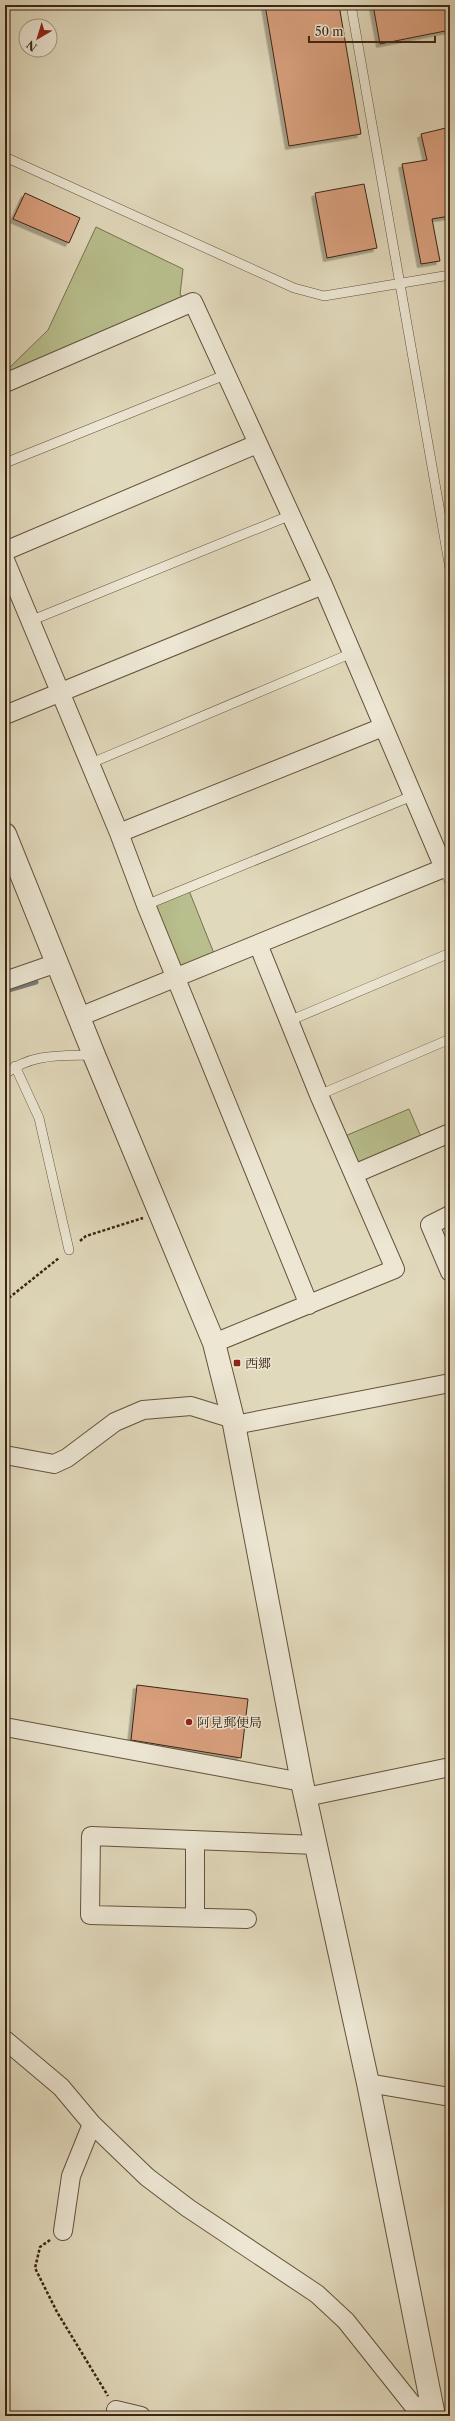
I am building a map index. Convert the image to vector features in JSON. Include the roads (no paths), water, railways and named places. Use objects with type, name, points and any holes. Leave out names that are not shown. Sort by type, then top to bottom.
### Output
[{"type":"street","points":[[5,383],[193,302],[225,375],[323,585],[447,876],[258,944],[79,1017]]},
{"type":"street","points":[[5,551],[257,444]]},
{"type":"street","points":[[5,560],[119,833],[146,905],[309,1305]]},
{"type":"street","points":[[5,715],[60,694],[323,585]]},
{"type":"street","points":[[119,833],[383,727]]},
{"type":"street","points":[[7,844],[214,1343],[234,1422],[304,1790],[368,2083],[434,2414]]},
{"type":"street","points":[[214,1343],[395,1269],[319,1095],[258,944]]},
{"type":"street","points":[[5,981],[56,963]]},
{"type":"street","points":[[354,1174],[450,1133]]},
{"type":"street","points":[[450,1215],[430,1224],[450,1272]]},
{"type":"street","points":[[5,1455],[54,1464],[67,1458],[115,1422],[142,1410],[191,1406],[234,1422],[450,1383]]},
{"type":"street","points":[[5,1727],[304,1790],[450,1767]]},
{"type":"street","points":[[247,1919],[90,1915],[91,1836],[316,1845]]},
{"type":"street","points":[[195,1840],[195,1918]]},
{"type":"street","points":[[5,2041],[61,2087],[92,2124],[147,2177],[231,2238],[317,2294],[346,2321],[412,2404],[434,2414]]},
{"type":"street","points":[[368,2083],[450,2097]]},
{"type":"street","points":[[63,2231],[71,2176],[92,2124]]},
{"type":"street","points":[[116,2410],[141,2416]]},
{"type":"lane","points":[[352,5],[450,568]]},
{"type":"lane","points":[[5,157],[294,288],[324,296],[450,275]]},
{"type":"lane","points":[[5,463],[225,375]]},
{"type":"lane","points":[[30,621],[291,515]]},
{"type":"lane","points":[[89,764],[352,653]]},
{"type":"lane","points":[[146,905],[412,796]]},
{"type":"lane","points":[[289,1021],[450,953]]},
{"type":"lane","points":[[319,1095],[450,1039]]},
{"type":"lane","points":[[5,1074],[19,1063],[45,1057],[94,1055]]},
{"type":"lane","points":[[15,1066],[39,1118],[69,1250]]},
{"type":"waterway","points":[[5,991],[36,982]]},
{"type":"place","name":"西郷","points":[[237,1363]]},
{"type":"place","name":"阿見郵便局","points":[[189,1722]]}]
